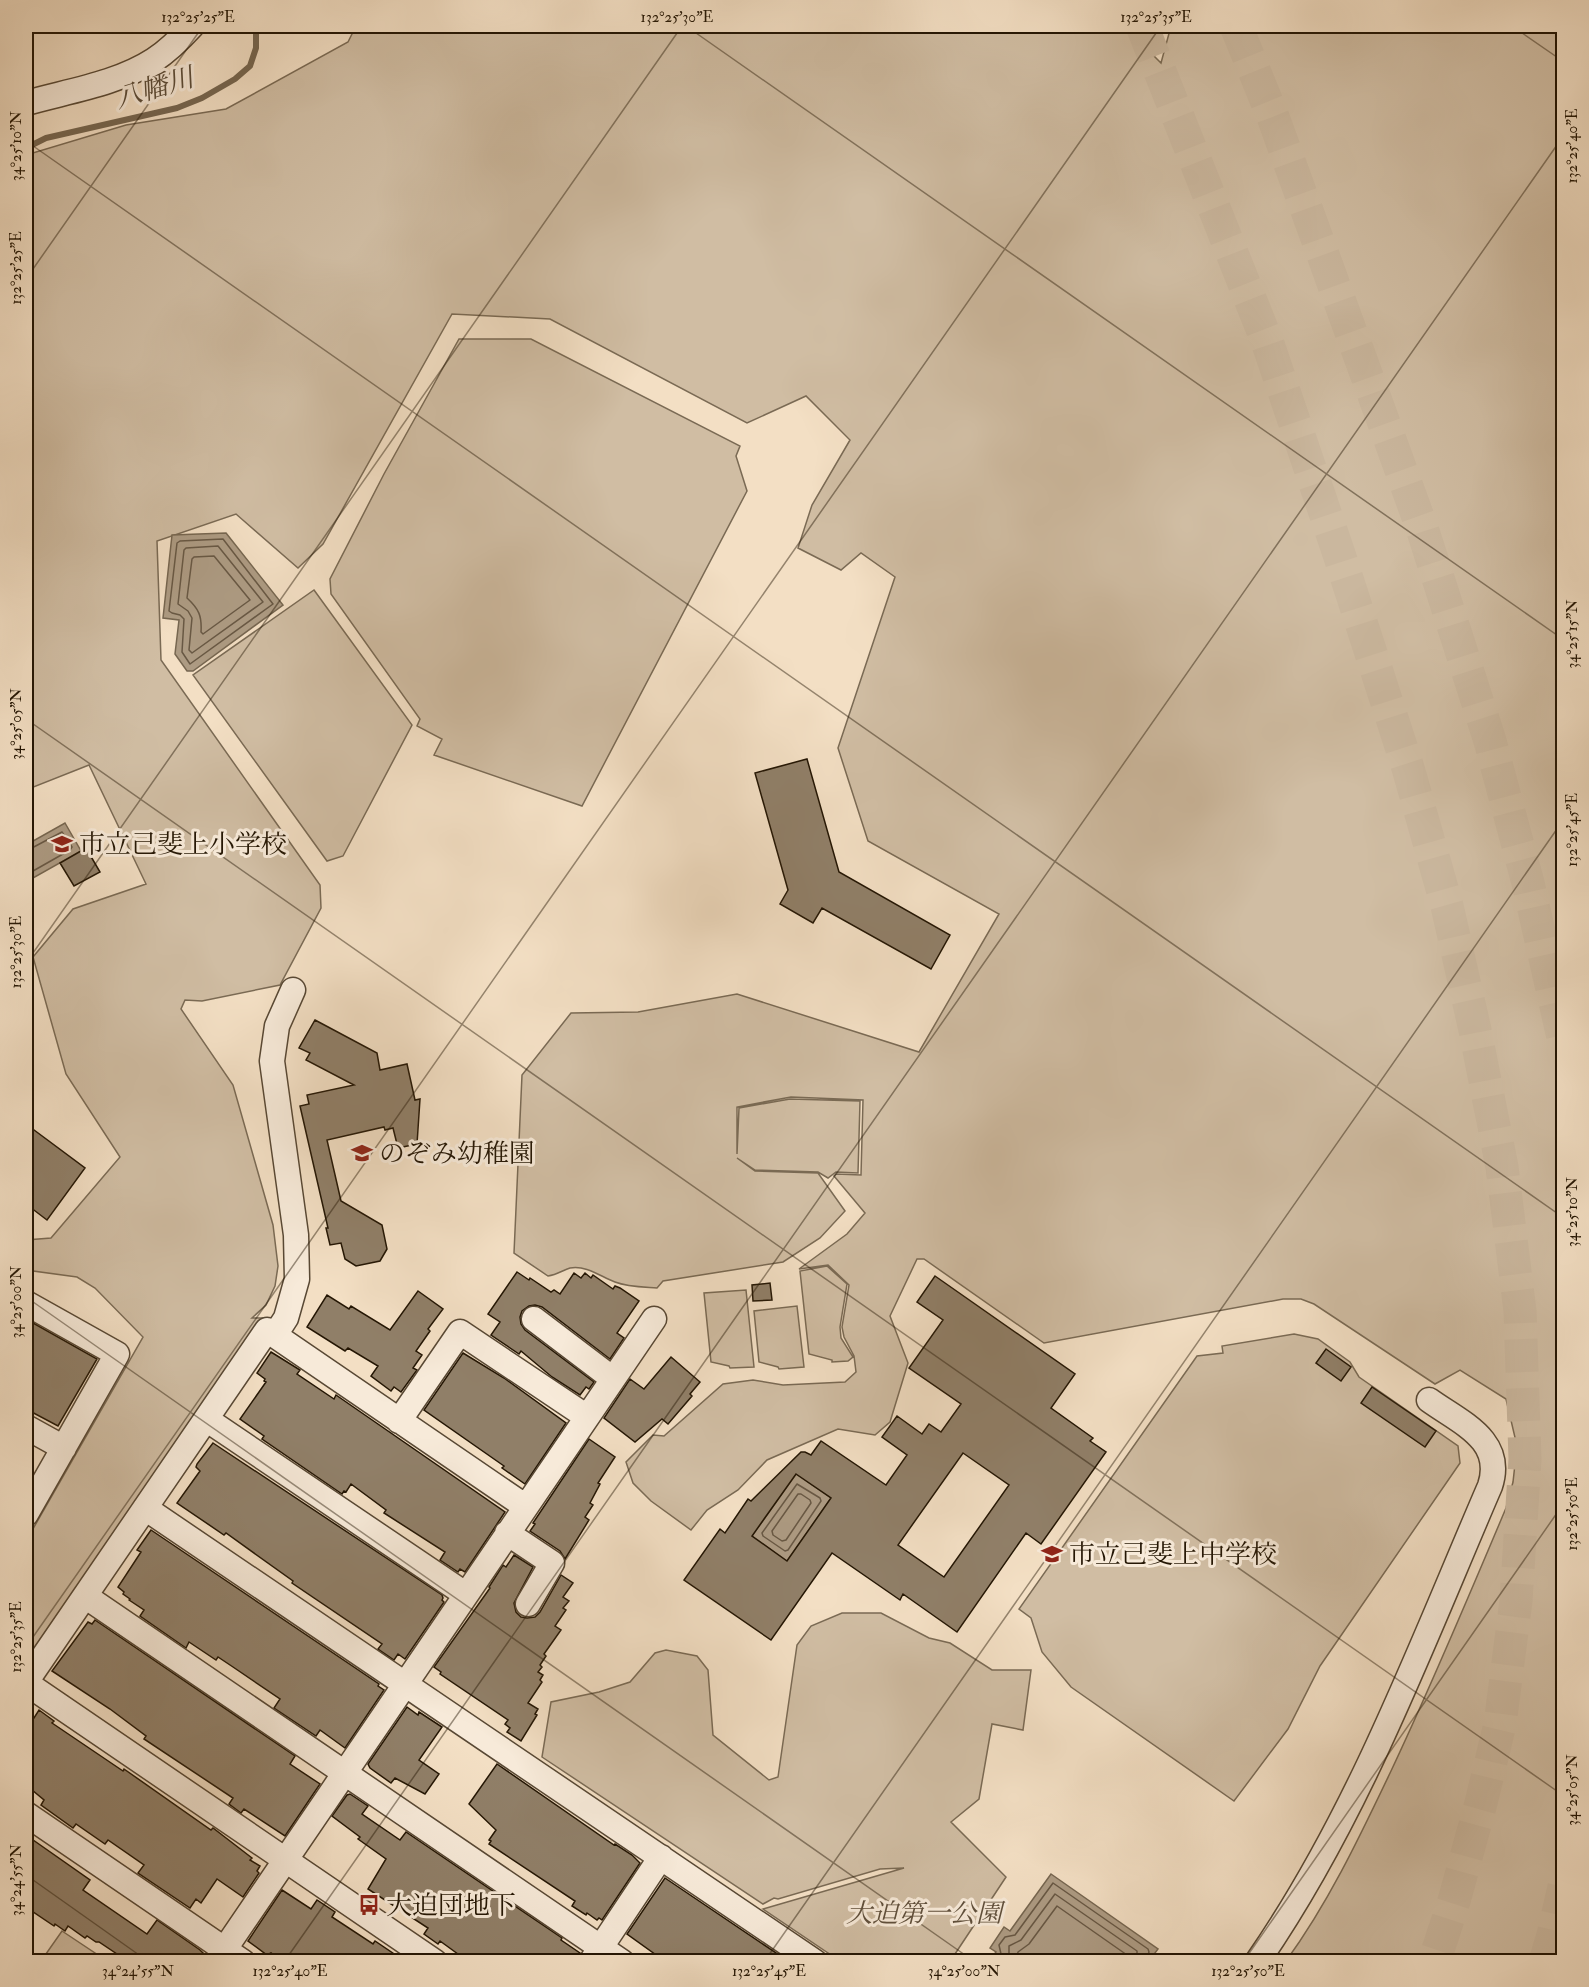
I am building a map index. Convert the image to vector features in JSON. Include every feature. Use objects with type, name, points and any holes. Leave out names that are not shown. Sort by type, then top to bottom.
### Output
[{"type":"street","points":[[26,103],[96,84],[143,67],[169,48],[192,26]]},
{"type":"street","points":[[275,1335],[286,1318],[294,1295],[298,1261],[272,1070],[273,1043],[277,1026],[293,990]]},
{"type":"street","points":[[26,1303],[117,1354],[26,1514]]},
{"type":"street","points":[[534,1319],[612,1379]]},
{"type":"street","points":[[26,1814],[228,1957],[285,1860],[654,1319]]},
{"type":"street","points":[[435,1962],[26,1683],[267,1330],[525,1507]]},
{"type":"street","points":[[399,1421],[460,1332],[587,1417]]},
{"type":"street","points":[[1257,1962],[1317,1866],[1371,1761],[1493,1478],[1494,1460],[1485,1441],[1429,1400]]},
{"type":"street","points":[[206,1419],[465,1594]]},
{"type":"street","points":[[26,1426],[63,1448]]},
{"type":"street","points":[[145,1508],[815,1962]]},
{"type":"street","points":[[507,1533],[552,1563],[528,1604]]},
{"type":"street","points":[[85,1596],[345,1772],[596,1954],[622,1962]]},
{"type":"street","points":[[596,1954],[661,1857]]},
{"type":"green space","points":[[356,26],[1124,26],[1161,63],[1171,26],[1563,26],[1563,1961],[1286,1961],[1330,1892],[1368,1820],[1436,1673],[1506,1508],[1513,1482],[1517,1446],[1506,1399],[1460,1370],[1435,1384],[1314,1304],[1301,1299],[1283,1299],[1044,1343],[924,1259],[917,1259],[890,1316],[908,1363],[890,1422],[875,1435],[838,1429],[767,1460],[738,1490],[707,1510],[691,1530],[651,1501],[633,1483],[626,1462],[653,1435],[664,1436],[723,1384],[753,1380],[783,1385],[845,1382],[856,1372],[854,1356],[844,1337],[842,1327],[849,1285],[828,1265],[799,1269],[847,1234],[865,1213],[834,1176],[836,1174],[861,1175],[863,1100],[791,1097],[737,1107],[737,1154],[739,1108],[790,1099],[860,1101],[858,1173],[836,1172],[828,1178],[818,1172],[755,1170],[737,1158],[755,1171],[818,1173],[845,1211],[820,1238],[783,1262],[663,1281],[657,1288],[641,1287],[620,1284],[582,1268],[570,1268],[548,1276],[514,1253],[522,1075],[571,1013],[638,1012],[737,994],[919,1052],[999,914],[868,841],[838,748],[895,577],[861,553],[841,570],[798,548],[812,505],[850,440],[806,396],[747,423],[550,319],[452,314],[323,544],[298,568],[236,514],[157,541],[161,660],[320,885],[321,908],[280,985],[202,1001],[185,1000],[181,1009],[233,1085],[273,1225],[278,1266],[275,1286],[266,1305],[252,1318],[267,1318],[26,1668],[26,1541],[143,1337],[95,1288],[77,1277],[26,1270],[26,1240],[51,1238],[120,1157],[66,1074],[33,957],[73,909],[146,884],[89,765],[26,790],[26,155],[126,125],[226,109],[348,42]]},
{"type":"green space","points":[[459,339],[531,339],[740,446],[736,456],[747,491],[582,806],[434,755],[442,739],[417,726],[420,719],[331,594],[330,579],[384,474]]},
{"type":"green space","points":[[314,590],[412,725],[343,856],[327,861],[193,675]]},
{"type":"green space","points":[[827,1266],[847,1284],[840,1327],[841,1338],[853,1357],[848,1361],[832,1362],[832,1360],[809,1354],[800,1271]]},
{"type":"green space","points":[[746,1290],[754,1367],[730,1368],[711,1362],[704,1293]]},
{"type":"green space","points":[[797,1306],[804,1367],[779,1369],[759,1362],[754,1311]]},
{"type":"green space","points":[[1294,1334],[1318,1339],[1350,1362],[1359,1377],[1458,1446],[1460,1463],[1320,1666],[1288,1729],[1234,1801],[1071,1687],[1042,1652],[1031,1618],[1019,1609],[1197,1356],[1223,1353],[1222,1346]]},
{"type":"green space","name":"大迫第一公園","points":[[842,1613],[881,1613],[929,1638],[950,1643],[992,1670],[1031,1670],[1023,1730],[992,1724],[979,1799],[951,1822],[1006,1877],[953,1957],[950,1956],[946,1961],[840,1961],[763,1909],[904,1868],[880,1869],[778,1899],[774,1898],[763,1904],[542,1757],[551,1702],[599,1692],[630,1682],[655,1653],[666,1650],[697,1656],[708,1670],[713,1735],[769,1780],[778,1777],[797,1645],[811,1626]]},
{"type":"green space","points":[[62,1931],[107,1961],[41,1961]]},
{"type":"water","points":[[226,533],[283,605],[193,671],[187,671],[175,654],[179,620],[163,618],[172,535]]},
{"type":"water","points":[[65,823],[81,851],[26,882],[26,845]]},
{"type":"water","points":[[796,1474],[831,1498],[787,1561],[752,1536]]},
{"type":"water","points":[[1051,1874],[1158,1949],[1149,1961],[989,1961],[996,1952],[990,1948],[1004,1927],[1010,1931]]},
{"type":"building","points":[[807,759],[839,872],[950,935],[931,969],[822,908],[813,923],[780,904],[788,890],[755,773]]},
{"type":"building","points":[[86,848],[100,872],[74,886],[60,863]]},
{"type":"building","points":[[315,1020],[377,1053],[380,1070],[407,1064],[415,1100],[420,1099],[417,1144],[398,1148],[393,1128],[385,1130],[384,1127],[327,1140],[341,1201],[382,1225],[387,1249],[380,1261],[356,1266],[345,1259],[341,1243],[330,1245],[300,1106],[309,1104],[307,1095],[354,1085],[306,1060],[310,1053],[299,1048]]},
{"type":"building","points":[[26,1124],[85,1168],[47,1220],[26,1204]]},
{"type":"building","points":[[517,1272],[551,1292],[554,1290],[560,1294],[574,1273],[581,1278],[585,1273],[591,1278],[593,1275],[613,1289],[615,1286],[620,1288],[639,1301],[617,1333],[624,1338],[610,1359],[542,1307],[529,1306],[522,1311],[521,1324],[525,1330],[594,1382],[580,1395],[552,1377],[521,1351],[519,1354],[491,1335],[500,1322],[488,1314]]},
{"type":"building","points":[[935,1276],[1075,1374],[1051,1408],[1093,1438],[1090,1441],[1106,1452],[1041,1544],[1026,1533],[957,1632],[903,1594],[900,1600],[832,1553],[771,1640],[684,1580],[720,1529],[725,1533],[748,1499],[751,1501],[801,1452],[811,1455],[821,1441],[886,1485],[907,1455],[882,1437],[897,1416],[922,1434],[929,1424],[941,1432],[961,1404],[909,1368],[943,1320],[917,1302]],"holes":[[[963,1453],[1009,1485],[944,1577],[898,1545]],[[796,1474],[831,1498],[787,1561],[752,1536]]]},
{"type":"building","points":[[770,1283],[772,1300],[753,1301],[752,1285]]},
{"type":"building","points":[[418,1291],[443,1309],[428,1329],[430,1331],[416,1351],[422,1355],[413,1368],[417,1370],[401,1392],[394,1387],[391,1391],[371,1376],[378,1366],[348,1348],[345,1351],[307,1327],[327,1295],[349,1309],[351,1306],[390,1330]]},
{"type":"building","points":[[26,1319],[97,1359],[58,1426],[26,1409]]},
{"type":"building","points":[[1326,1349],[1351,1367],[1341,1381],[1316,1363]]},
{"type":"building","points":[[271,1352],[300,1370],[297,1374],[334,1399],[336,1395],[505,1512],[465,1572],[460,1569],[458,1572],[440,1560],[445,1552],[384,1513],[386,1510],[351,1484],[342,1494],[262,1439],[264,1436],[240,1419],[266,1382],[257,1373]]},
{"type":"building","points":[[463,1353],[504,1378],[566,1423],[525,1484],[502,1468],[504,1466],[424,1410]]},
{"type":"building","points":[[671,1357],[700,1382],[690,1394],[692,1396],[668,1424],[662,1419],[635,1442],[604,1418],[630,1379],[644,1389]]},
{"type":"building","points":[[1372,1387],[1436,1431],[1425,1447],[1361,1403]]},
{"type":"building","points":[[589,1439],[615,1457],[598,1483],[600,1484],[590,1503],[593,1505],[585,1517],[589,1520],[565,1559],[560,1551],[530,1531]]},
{"type":"building","points":[[213,1443],[442,1595],[444,1602],[405,1659],[398,1654],[394,1660],[378,1649],[382,1644],[292,1583],[293,1581],[226,1533],[224,1535],[177,1503],[200,1471],[196,1467],[197,1464]]},
{"type":"building","points":[[151,1530],[379,1684],[378,1686],[384,1690],[345,1748],[320,1730],[316,1736],[274,1708],[280,1699],[218,1657],[216,1660],[189,1642],[186,1648],[140,1616],[144,1610],[129,1600],[118,1587],[141,1552],[137,1550]]},
{"type":"building","points":[[514,1555],[533,1567],[514,1603],[516,1612],[521,1617],[535,1617],[540,1612],[561,1575],[573,1583],[563,1597],[569,1601],[563,1608],[566,1610],[555,1626],[561,1630],[544,1654],[546,1656],[540,1665],[542,1667],[538,1672],[543,1675],[540,1680],[542,1682],[528,1703],[538,1709],[535,1714],[537,1715],[521,1741],[507,1732],[510,1728],[505,1724],[508,1720],[440,1674],[441,1672],[434,1667],[490,1588],[503,1565],[506,1567]]},
{"type":"building","points":[[95,1620],[295,1756],[290,1764],[320,1784],[285,1836],[244,1809],[241,1813],[229,1804],[233,1798],[144,1739],[146,1736],[110,1709],[52,1671],[88,1622],[92,1624]]},
{"type":"building","points":[[407,1707],[442,1727],[419,1760],[439,1774],[425,1794],[395,1778],[391,1783],[370,1768],[368,1764]]},
{"type":"building","points":[[39,1710],[54,1721],[52,1723],[123,1771],[124,1769],[211,1830],[213,1828],[252,1858],[250,1860],[260,1866],[257,1871],[259,1873],[243,1897],[217,1879],[201,1903],[196,1899],[190,1908],[138,1873],[144,1865],[108,1840],[105,1844],[76,1824],[73,1828],[41,1805],[44,1800],[26,1785],[26,1712],[34,1718]]},
{"type":"building","points":[[497,1764],[632,1855],[640,1863],[602,1920],[599,1918],[597,1920],[587,1913],[586,1915],[572,1906],[575,1901],[489,1844],[496,1830],[469,1804]]},
{"type":"building","points":[[350,1794],[368,1806],[362,1814],[400,1840],[406,1832],[562,1938],[561,1940],[580,1953],[577,1962],[469,1962],[440,1941],[438,1944],[424,1934],[428,1928],[368,1889],[386,1859],[332,1816]]},
{"type":"building","points":[[26,1835],[90,1880],[83,1890],[147,1934],[157,1920],[200,1950],[204,1954],[202,1962],[129,1962],[99,1942],[87,1936],[85,1938],[68,1926],[65,1931],[55,1924],[54,1926],[26,1907]]},
{"type":"building","points":[[665,1878],[779,1955],[774,1962],[666,1962],[627,1934]]},
{"type":"building","points":[[282,1890],[311,1909],[317,1900],[335,1912],[332,1917],[373,1944],[375,1941],[406,1962],[283,1962],[271,1953],[267,1955],[248,1941]]},
{"type":"waterway","name":"八幡川","points":[[26,148],[46,138],[177,108],[202,98],[235,79],[250,66],[256,48],[256,26]]},
{"type":"tunnel","points":[[1142,26],[1268,344],[1408,768],[1447,906],[1475,1030],[1502,1167],[1520,1311],[1525,1459],[1516,1601],[1500,1724],[1454,1901],[1434,1962]]},
{"type":"tunnel","points":[[1236,26],[1273,117],[1422,528],[1490,741],[1528,883],[1564,1042]]},
{"type":"tunnel","points":[[1545,1962],[1564,1887]]},
{"type":"place","name":"市立己斐上小学校","points":[[62,844]]},
{"type":"place","name":"のぞみ幼稚園","points":[[362,1153]]},
{"type":"place","name":"市立己斐上中学校","points":[[1052,1554]]},
{"type":"place","name":"大迫団地下","points":[[369,1905]]}]
